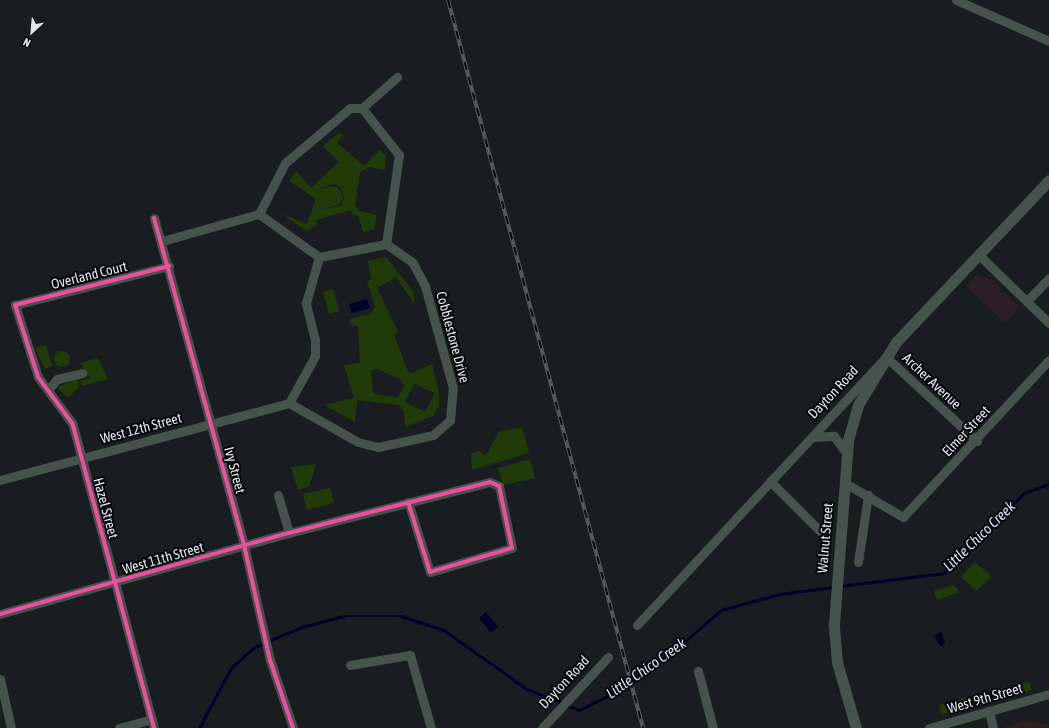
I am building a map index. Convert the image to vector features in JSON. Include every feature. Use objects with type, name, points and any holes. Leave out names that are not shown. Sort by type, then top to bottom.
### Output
[{"type":"street","points":[[956,0],[1049,41]]},
{"type":"street","points":[[162,242],[259,214],[282,169],[299,148],[336,117],[350,108],[362,108],[397,77]]},
{"type":"street","points":[[259,214],[319,257],[386,244],[399,155],[362,108]]},
{"type":"street","name":"Dayton Road","points":[[637,625],[1049,180]]},
{"type":"street","name":"Ivy Street","points":[[154,218],[169,266],[244,545],[260,624],[270,660],[293,728]]},
{"type":"street","name":"Cobblestone Drive","points":[[289,403],[358,442],[378,447],[433,435],[450,420],[454,388],[426,286],[412,262],[386,244]]},
{"type":"street","points":[[979,255],[1049,323]]},
{"type":"street","points":[[289,403],[315,356],[315,340],[306,303],[319,257]]},
{"type":"street","name":"Overland Court","points":[[15,305],[169,266]]},
{"type":"street","points":[[1027,301],[1049,278]]},
{"type":"street","name":"Hazel Street","points":[[15,305],[30,360],[48,390],[68,412],[153,724]]},
{"type":"street","name":"Archer Avenue","points":[[886,357],[977,441]]},
{"type":"street","name":"Walnut Street","points":[[856,728],[837,662],[835,608],[837,577],[847,456],[858,404],[886,357]]},
{"type":"street","name":"Elmer Street","points":[[868,495],[900,517],[977,441],[1049,360]]},
{"type":"street","points":[[48,390],[57,379],[82,373]]},
{"type":"street","name":"West 12th Street","points":[[0,480],[289,403]]},
{"type":"street","points":[[811,438],[821,434],[834,436],[841,442],[847,456]]},
{"type":"street","name":"West 11th Street","points":[[0,614],[115,583],[244,545],[408,502],[490,482],[499,486],[512,548],[430,572],[408,502]]},
{"type":"street","points":[[770,482],[820,530]]},
{"type":"street","points":[[845,483],[868,495],[858,562]]},
{"type":"street","points":[[278,494],[289,533]]},
{"type":"street","points":[[350,666],[410,655],[428,727]]},
{"type":"street","name":"Dayton Road","points":[[546,727],[553,716],[608,657]]},
{"type":"street","points":[[698,671],[713,728]]},
{"type":"street","points":[[0,679],[11,728]]},
{"type":"street","name":"West 9th Street","points":[[929,728],[1049,694]]},
{"type":"street","points":[[989,711],[993,728]]},
{"type":"street","points":[[119,728],[153,724]]},
{"type":"shaded area","points":[[977,274],[993,281],[1020,307],[1005,323],[966,286]]},
{"type":"shaded area","points":[[1026,720],[1049,725],[1049,728],[1003,728]]},
{"type":"green space","points":[[339,133],[343,135],[337,143],[364,166],[379,150],[386,155],[385,170],[369,167],[360,172],[355,205],[359,211],[377,215],[374,229],[363,232],[358,215],[353,216],[351,210],[316,220],[317,225],[306,231],[282,214],[307,224],[316,199],[289,181],[296,171],[311,188],[339,162],[323,146]],"holes":[[[334,184],[341,188],[344,198],[341,205],[314,212],[339,204],[343,199],[340,189],[334,186],[312,191]]]},
{"type":"green space","points":[[386,257],[413,291],[415,305],[396,277],[377,288],[398,332],[394,335],[409,374],[432,364],[439,392],[439,405],[433,416],[405,427],[404,412],[399,405],[357,400],[355,422],[324,405],[354,398],[344,365],[360,363],[358,326],[351,326],[350,319],[371,314],[375,306],[367,282],[371,279],[368,261]],"holes":[[[377,369],[400,379],[404,385],[398,398],[373,393],[371,371]],[[414,384],[435,393],[425,412],[405,402]]]},
{"type":"green space","points":[[333,289],[339,311],[329,314],[323,292]]},
{"type":"green space","points":[[46,345],[52,366],[45,369],[35,348]]},
{"type":"green space","points":[[62,351],[69,356],[70,359],[65,366],[62,367],[55,362],[54,359],[59,352]]},
{"type":"green space","points":[[98,358],[108,379],[82,386],[81,381],[90,378],[80,363]]},
{"type":"green space","points":[[78,379],[80,386],[68,398],[57,387]]},
{"type":"green space","points":[[522,427],[529,453],[472,470],[471,454],[479,451],[486,455],[499,432]]},
{"type":"green space","points":[[530,459],[535,478],[503,485],[498,468]]},
{"type":"green space","points":[[316,464],[309,487],[298,490],[291,467]]},
{"type":"green space","points":[[330,488],[334,503],[307,510],[303,494]]},
{"type":"green space","points":[[975,562],[991,576],[977,591],[961,577]]},
{"type":"green space","points":[[953,585],[958,589],[957,593],[937,600],[934,591]]},
{"type":"green space","points":[[1029,682],[1032,690],[999,700],[1000,693],[994,690]]},
{"type":"green space","points":[[971,696],[974,706],[941,715],[939,705]]},
{"type":"water","points":[[367,299],[370,308],[351,313],[349,304]]},
{"type":"water","points":[[486,612],[498,627],[491,633],[479,618]]},
{"type":"water","points":[[941,631],[945,643],[941,647],[934,636]]},
{"type":"waterway","name":"Little Chico Creek","points":[[840,586],[944,573],[1024,493],[1049,484]]},
{"type":"waterway","name":"Little Chico Creek","points":[[566,705],[579,710],[620,690],[674,651],[721,610],[780,594],[833,587]]},
{"type":"waterway","name":"Little Chico Creek","points":[[269,641],[302,627],[344,616],[401,616],[444,630],[527,689],[562,703]]},
{"type":"waterway","name":"Little Chico Creek","points":[[199,728],[231,668],[253,648],[264,643]]},
{"type":"railway","points":[[448,0],[643,728]]},
{"type":"cycle path","points":[[154,218],[244,545],[270,660],[293,728]]},
{"type":"cycle path","points":[[154,728],[72,423],[38,377],[15,305],[169,266]]},
{"type":"cycle path","points":[[0,614],[289,533],[347,518],[490,482],[499,486],[512,548],[430,572],[408,502]]}]
